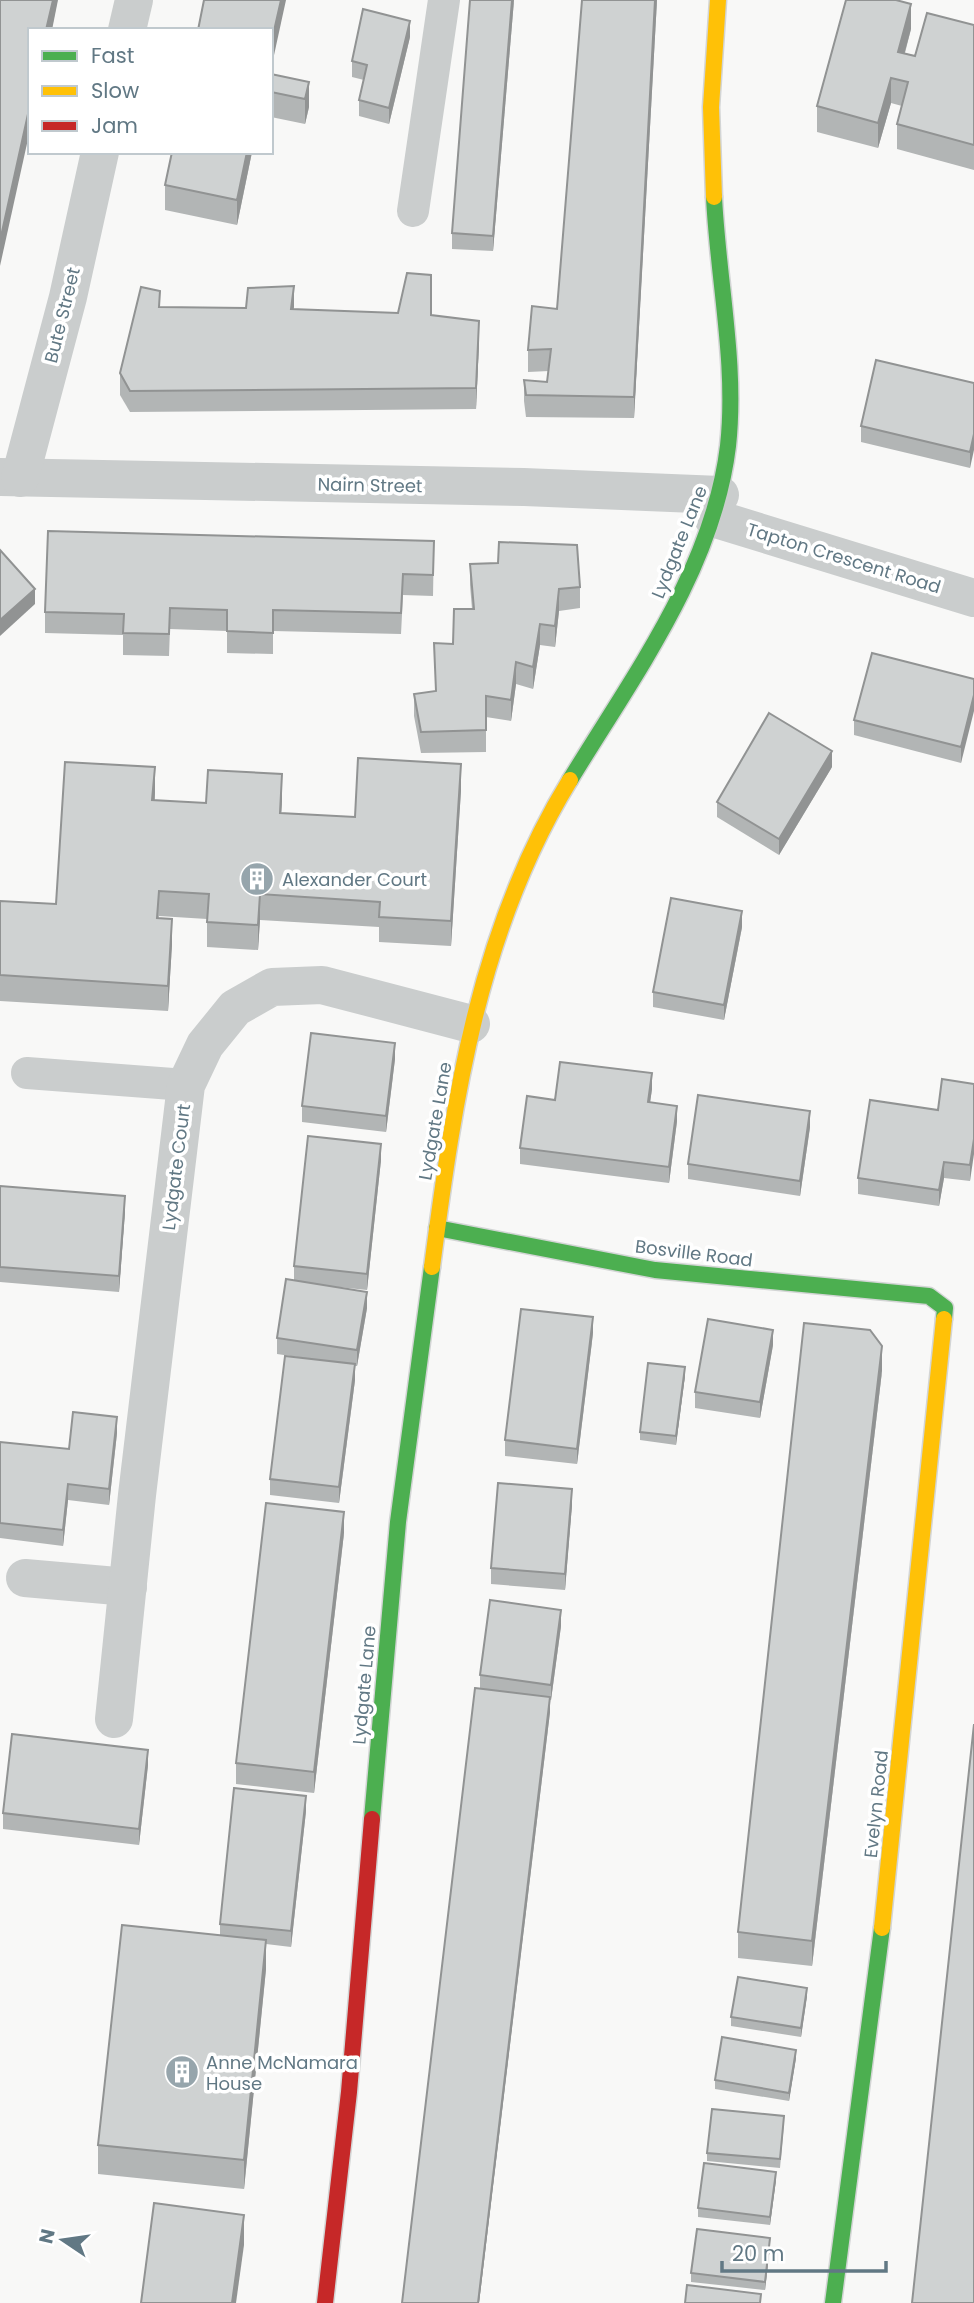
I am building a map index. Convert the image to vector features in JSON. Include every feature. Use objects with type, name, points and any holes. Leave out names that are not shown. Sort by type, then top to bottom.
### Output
[{"type":"street","points":[[127,28],[134,0]]},
{"type":"street","name":"Lydgate Lane","points":[[325,2303],[349,2092],[398,1522],[437,1228],[471,1024],[512,891],[541,827],[679,600],[717,506],[728,444],[729,356],[716,236],[712,120],[718,0]]},
{"type":"street","name":"Bute Street","points":[[10,477],[68,297],[100,154]]},
{"type":"street","name":"Nairn Street","points":[[10,477],[717,506]]},
{"type":"street","name":"Tapton Crescent Road","points":[[717,506],[974,598]]},
{"type":"street","name":"Lydgate Court","points":[[114,1719],[186,1085],[205,1045],[235,1008],[272,987],[322,985],[471,1024]]},
{"type":"street","name":"Bosville Road","points":[[437,1228],[655,1270],[929,1296],[946,1308]]},
{"type":"street","name":"Evelyn Road","points":[[834,2303],[887,1888],[946,1308]]},
{"type":"street","points":[[26,1578],[128,1587]]},
{"type":"lane","points":[[413,211],[444,0]]},
{"type":"lane","points":[[27,1073],[186,1085]]},
{"type":"building","points":[[0,0],[53,0],[46,28],[28,28],[28,114],[0,241]]},
{"type":"building","points":[[204,0],[281,0],[273,35],[273,28],[198,28]]},
{"type":"building","points":[[470,0],[512,0],[493,236],[452,233]]},
{"type":"building","points":[[582,0],[655,0],[634,397],[526,395],[524,380],[547,382],[551,349],[528,350],[532,306],[557,309]]},
{"type":"building","points":[[846,0],[896,0],[911,4],[898,52],[915,56],[927,13],[974,25],[974,145],[897,124],[908,82],[891,78],[878,123],[817,106]]},
{"type":"building","points":[[363,9],[410,21],[389,108],[359,100],[367,65],[352,61]]},
{"type":"building","points":[[273,74],[309,82],[305,99],[273,92]]},
{"type":"building","points":[[172,154],[247,154],[237,200],[165,185]]},
{"type":"building","points":[[407,273],[431,275],[431,315],[479,321],[476,388],[130,391],[120,373],[141,287],[160,291],[159,307],[246,308],[248,288],[294,286],[291,309],[398,313]]},
{"type":"building","points":[[876,360],[974,383],[974,434],[970,452],[861,426]]},
{"type":"building","points":[[48,531],[434,541],[433,575],[403,574],[401,613],[273,610],[273,633],[227,631],[227,610],[170,608],[169,634],[123,633],[124,614],[45,612]]},
{"type":"building","points":[[499,542],[577,545],[580,587],[559,589],[555,626],[540,624],[533,667],[516,662],[511,700],[486,696],[486,730],[421,732],[414,694],[436,691],[434,643],[453,644],[454,609],[474,609],[470,564],[498,563]]},
{"type":"building","points":[[0,550],[35,589],[0,620]]},
{"type":"building","points":[[872,653],[974,679],[974,695],[961,747],[854,720]]},
{"type":"building","points":[[769,713],[832,751],[779,839],[717,802]]},
{"type":"building","name":"Alexander Court","points":[[358,758],[461,764],[451,921],[379,917],[380,902],[260,894],[258,925],[207,922],[209,894],[159,891],[157,918],[172,919],[168,986],[0,975],[0,901],[56,904],[65,762],[155,767],[152,800],[206,803],[208,770],[282,774],[280,813],[355,817]]},
{"type":"building","points":[[671,898],[742,911],[724,1005],[653,992]]},
{"type":"building","points":[[311,1033],[395,1043],[386,1116],[302,1106]]},
{"type":"building","points":[[560,1062],[652,1073],[648,1102],[677,1106],[669,1167],[520,1148],[527,1096],[555,1100]]},
{"type":"building","points":[[942,1079],[974,1084],[974,1139],[970,1165],[944,1162],[939,1190],[858,1178],[870,1100],[938,1110]]},
{"type":"building","points":[[698,1095],[810,1111],[800,1181],[688,1164]]},
{"type":"building","points":[[308,1136],[381,1144],[367,1274],[294,1266]]},
{"type":"building","points":[[0,1186],[125,1196],[119,1276],[0,1267]]},
{"type":"building","points":[[286,1279],[367,1292],[357,1350],[277,1338]]},
{"type":"building","points":[[521,1309],[593,1317],[577,1449],[505,1440]]},
{"type":"building","points":[[708,1319],[773,1330],[760,1402],[695,1392]]},
{"type":"building","points":[[804,1323],[870,1330],[882,1346],[812,1941],[738,1932]]},
{"type":"building","points":[[285,1356],[355,1364],[339,1487],[270,1479]]},
{"type":"building","points":[[648,1363],[685,1367],[676,1436],[640,1432]]},
{"type":"building","points":[[73,1412],[117,1417],[109,1489],[68,1484],[63,1530],[0,1523],[0,1442],[69,1449]]},
{"type":"building","points":[[498,1483],[572,1489],[565,1574],[491,1568]]},
{"type":"building","points":[[266,1503],[344,1512],[314,1772],[236,1763]]},
{"type":"building","points":[[490,1600],[561,1610],[551,1685],[480,1675]]},
{"type":"building","points":[[475,1688],[550,1697],[478,2303],[402,2303]]},
{"type":"building","points":[[974,1724],[974,2303],[912,2303]]},
{"type":"building","points":[[12,1734],[148,1750],[139,1829],[3,1813]]},
{"type":"building","points":[[234,1788],[306,1796],[291,1931],[220,1924]]},
{"type":"building","name":"Anne McNamara House","points":[[122,1925],[266,1940],[244,2160],[98,2145]]},
{"type":"building","points":[[738,1977],[807,1988],[801,2028],[731,2017]]},
{"type":"building","points":[[722,2037],[796,2050],[789,2093],[715,2080]]},
{"type":"building","points":[[712,2109],[784,2116],[780,2159],[707,2153]]},
{"type":"building","points":[[704,2163],[776,2172],[770,2217],[698,2208]]},
{"type":"building","points":[[154,2203],[244,2215],[232,2303],[141,2303]]},
{"type":"building","points":[[697,2229],[770,2238],[765,2282],[691,2273]]},
{"type":"building","points":[[687,2285],[761,2294],[760,2303],[685,2303]]},
{"type":"traffic: fast","points":[[570,780],[667,620],[706,536],[719,492],[728,446],[730,384],[714,197]]},
{"type":"traffic: fast","points":[[437,1228],[655,1270],[929,1296],[945,1308],[944,1319]]},
{"type":"traffic: fast","points":[[372,1819],[398,1522],[432,1267]]},
{"type":"traffic: fast","points":[[833,2303],[882,1928]]},
{"type":"traffic: slow","points":[[714,197],[711,107],[718,0]]},
{"type":"traffic: slow","points":[[432,1267],[461,1078],[492,955],[513,895],[539,836],[570,780]]},
{"type":"traffic: slow","points":[[882,1928],[944,1319]]},
{"type":"traffic: jam","points":[[325,2303],[349,2092],[372,1819]]},
{"type":"place","name":"Alexander Court","points":[[257,879]]},
{"type":"place","name":"Anne McNamara House","points":[[182,2072]]}]
